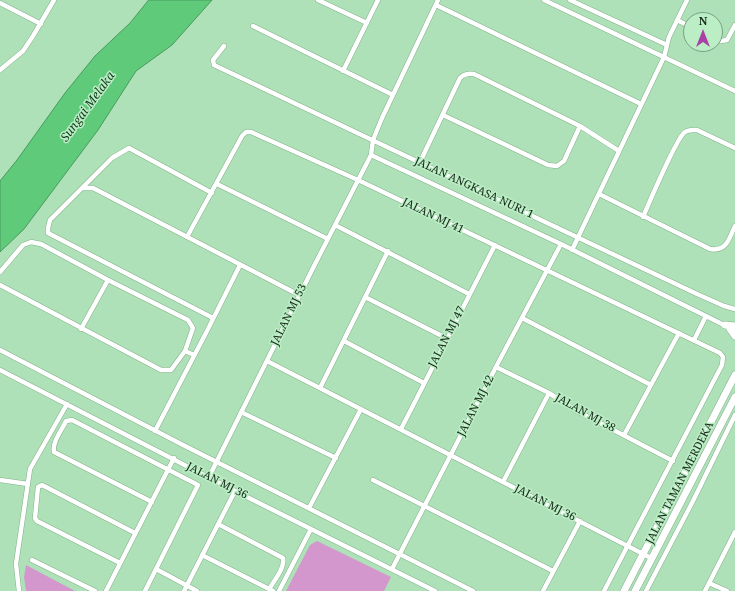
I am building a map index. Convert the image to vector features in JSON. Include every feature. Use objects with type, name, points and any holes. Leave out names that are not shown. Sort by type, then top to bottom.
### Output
[{"type":"main road","points":[[731,328],[735,336]]},
{"type":"main road","name":"JALAN TAMAN MERDEKA","points":[[624,591],[735,375]]},
{"type":"main road","name":"JALAN TAMAN MERDEKA","points":[[635,591],[735,397]]},
{"type":"street","points":[[0,70],[23,50],[41,24],[54,0]]},
{"type":"street","points":[[318,0],[367,23]]},
{"type":"street","points":[[343,71],[378,0]]},
{"type":"street","name":"JALAN MJ 53","points":[[210,477],[299,295],[371,155],[373,140],[438,0]]},
{"type":"street","points":[[544,0],[735,91]]},
{"type":"street","points":[[570,0],[667,45]]},
{"type":"street","points":[[572,250],[664,57],[667,45],[686,0]]},
{"type":"street","points":[[0,3],[41,24]]},
{"type":"street","points":[[436,5],[641,104]]},
{"type":"street","points":[[677,20],[683,23]]},
{"type":"street","points":[[723,41],[727,40],[735,25]]},
{"type":"street","points":[[253,26],[393,95]]},
{"type":"street","name":"JALAN ANGKASA NURI 1","points":[[224,46],[214,60],[214,65],[724,306],[735,308]]},
{"type":"street","points":[[420,162],[460,78],[463,75],[468,74],[474,74],[580,126],[619,151]]},
{"type":"street","points":[[443,115],[548,165],[557,166],[564,161],[580,126]]},
{"type":"street","points":[[643,217],[675,148],[685,132],[697,130],[735,148]]},
{"type":"street","name":"JALAN MJ 41","points":[[188,237],[242,136],[248,131],[358,180],[720,353],[723,360],[722,365],[673,461]]},
{"type":"street","points":[[212,193],[129,148],[112,158],[50,220],[48,233],[214,318]]},
{"type":"street","points":[[371,155],[561,244],[731,328]]},
{"type":"street","points":[[217,184],[328,239]]},
{"type":"street","points":[[82,188],[93,188],[299,295]]},
{"type":"street","points":[[598,194],[697,244],[710,249],[720,249],[724,246],[735,226]]},
{"type":"street","points":[[335,225],[469,294]]},
{"type":"street","points":[[0,272],[23,245],[31,242],[41,244],[108,280],[188,320],[193,328],[185,351],[171,370],[161,370],[0,285]]},
{"type":"street","name":"JALAN MJ 42","points":[[392,569],[561,244]]},
{"type":"street","name":"JALAN MJ 47","points":[[400,429],[495,245]]},
{"type":"street","points":[[320,388],[388,251]]},
{"type":"street","points":[[155,431],[240,265]]},
{"type":"street","points":[[81,329],[108,280]]},
{"type":"street","points":[[365,297],[446,338]]},
{"type":"street","points":[[694,340],[706,316]]},
{"type":"street","points":[[522,318],[651,385]]},
{"type":"street","points":[[624,435],[679,333]]},
{"type":"street","points":[[344,341],[424,383]]},
{"type":"street","points":[[0,350],[155,431],[473,591]]},
{"type":"street","points":[[185,351],[194,355]]},
{"type":"street","name":"JALAN MJ 36","points":[[267,361],[651,558]]},
{"type":"street","name":"JALAN MJ 38","points":[[496,367],[549,393],[577,411],[673,461]]},
{"type":"street","name":"JALAN MJ 36","points":[[0,370],[435,591]]},
{"type":"street","points":[[503,482],[549,393]]},
{"type":"street","points":[[19,591],[16,564],[30,469],[67,404]]},
{"type":"street","points":[[309,508],[361,409]]},
{"type":"street","points":[[646,591],[693,501],[735,415],[728,411]]},
{"type":"street","points":[[241,412],[336,458]]},
{"type":"street","points":[[144,591],[198,485],[72,420],[66,421],[53,448],[54,452],[152,502]]},
{"type":"street","points":[[106,591],[174,458]]},
{"type":"street","points":[[604,591],[673,461]]},
{"type":"street","points":[[0,480],[28,484]]},
{"type":"street","points":[[373,480],[553,571]]},
{"type":"street","points":[[120,563],[37,521],[35,518],[38,487],[42,485],[135,533]]},
{"type":"street","points":[[184,591],[235,490]]},
{"type":"street","points":[[542,591],[580,521]]},
{"type":"street","points":[[202,555],[271,590],[284,561],[283,558],[218,524]]},
{"type":"street","points":[[278,591],[311,529]]},
{"type":"street","points":[[705,591],[735,532]]},
{"type":"street","points":[[32,560],[95,591]]},
{"type":"street","points":[[156,569],[197,591]]},
{"type":"street","points":[[709,583],[726,591]]},
{"type":"shaded area","points":[[317,541],[391,577],[384,591],[286,591],[310,545]]},
{"type":"shaded area","points":[[26,565],[75,591],[26,591],[24,577]]},
{"type":"water","name":"Sungai Melaka","points":[[149,0],[212,0],[172,45],[136,71],[98,130],[24,229],[0,252],[0,181],[65,93],[95,56],[130,23]]}]
